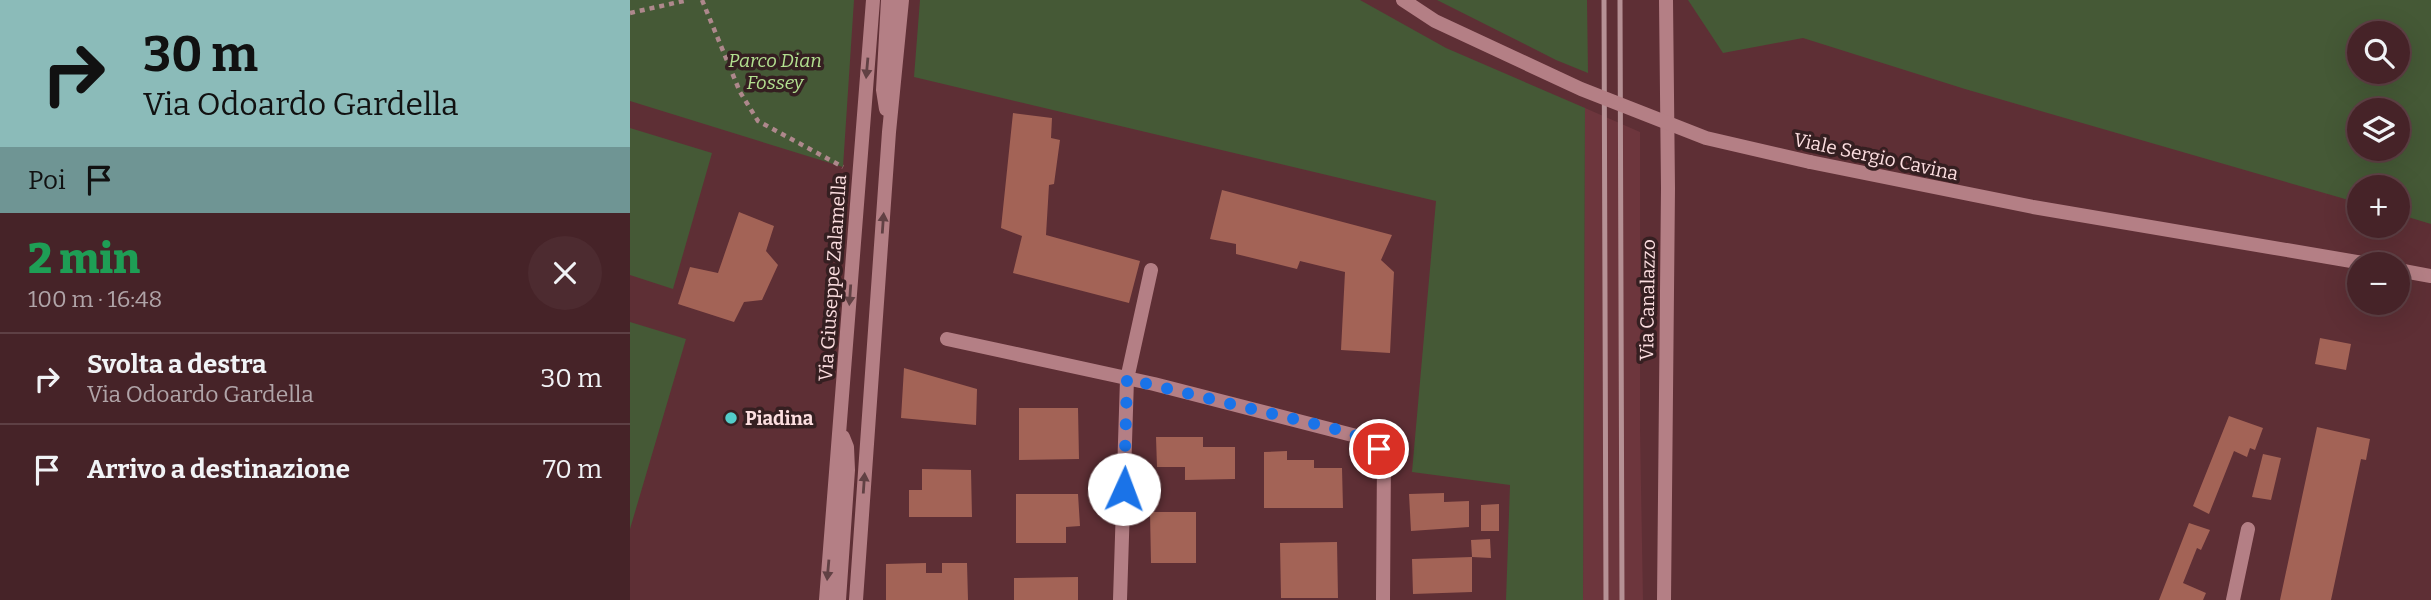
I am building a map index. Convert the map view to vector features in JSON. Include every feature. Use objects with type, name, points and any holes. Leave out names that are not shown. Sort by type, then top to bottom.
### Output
[{"type":"street","name":"Via Giuseppe Zalamella","points":[[826,600],[873,0]]},
{"type":"street","points":[[888,0],[883,90],[890,132]]},
{"type":"street","points":[[856,600],[902,0]]},
{"type":"street","name":"Viale Sergio Cavina","points":[[1403,0],[1436,21],[1581,89],[1706,138],[2033,207],[2347,260]]},
{"type":"street","name":"Via Canalazzo","points":[[1664,600],[1668,188],[1666,0]]},
{"type":"street","points":[[1120,600],[1127,379],[1151,270]]},
{"type":"street","points":[[2410,272],[2431,276]]},
{"type":"street","points":[[947,339],[1127,379],[1364,438],[1379,449],[1384,458],[1383,600]]},
{"type":"street","points":[[839,600],[848,470],[847,447],[840,429]]},
{"type":"street","points":[[2234,600],[2248,529]]},
{"type":"path","points":[[630,13],[688,0]]},
{"type":"path","points":[[702,0],[740,92],[758,121],[843,167]]},
{"type":"shaded area","points":[[1585,108],[1640,132],[1643,600],[1583,600]]},
{"type":"green space","name":"Parco Dian Fossey","points":[[630,0],[854,0],[843,167],[630,101]]},
{"type":"green space","points":[[920,0],[1360,0],[1446,48],[1585,108],[1583,600],[1506,600],[1510,485],[1412,472],[1436,201],[914,77]]},
{"type":"green space","points":[[1437,0],[1587,0],[1588,73],[1556,60]]},
{"type":"green space","points":[[1688,0],[2431,0],[2431,224],[2410,218],[2410,175],[2347,175],[2347,200],[1965,89],[1803,38],[1723,53]]},
{"type":"green space","points":[[630,128],[712,153],[673,289],[630,275]]},
{"type":"green space","points":[[630,322],[686,339],[630,529]]},
{"type":"building","points":[[1013,113],[1052,118],[1051,138],[1060,140],[1054,184],[1049,185],[1046,235],[1140,261],[1129,303],[1013,273],[1022,236],[1001,228]]},
{"type":"building","points":[[1222,190],[1392,235],[1381,260],[1394,272],[1390,353],[1341,350],[1345,272],[1300,261],[1297,269],[1236,254],[1236,244],[1210,239]]},
{"type":"building","points":[[739,212],[774,226],[766,251],[778,265],[762,300],[744,302],[734,322],[678,304],[690,267],[718,273]]},
{"type":"building","points":[[2320,338],[2351,344],[2346,370],[2315,364]]},
{"type":"building","points":[[904,368],[977,389],[976,425],[901,418]]},
{"type":"building","points":[[1019,408],[1078,408],[1079,459],[1019,460]]},
{"type":"building","points":[[2229,416],[2263,428],[2255,450],[2250,448],[2247,457],[2234,451],[2209,514],[2193,506]]},
{"type":"building","points":[[2317,427],[2370,439],[2366,460],[2361,459],[2331,600],[2280,600]]},
{"type":"building","points":[[1156,437],[1203,437],[1203,447],[1235,447],[1235,479],[1185,480],[1185,467],[1157,467]]},
{"type":"building","points":[[1287,451],[1287,460],[1314,460],[1314,468],[1342,468],[1343,508],[1264,508],[1264,452]]},
{"type":"building","points":[[2263,454],[2281,458],[2271,500],[2252,497]]},
{"type":"building","points":[[922,469],[971,470],[972,517],[909,517],[909,490],[922,490]]},
{"type":"building","points":[[1444,493],[1444,502],[1469,501],[1469,527],[1411,531],[1409,494]]},
{"type":"building","points":[[1016,494],[1078,494],[1080,526],[1066,527],[1066,543],[1016,543]]},
{"type":"building","points":[[1499,504],[1499,531],[1481,531],[1481,505]]},
{"type":"building","points":[[1150,512],[1196,512],[1196,563],[1151,563]]},
{"type":"building","points":[[2189,523],[2210,530],[2201,550],[2197,548],[2183,583],[2206,593],[2203,600],[2159,600]]},
{"type":"building","points":[[1490,539],[1491,558],[1472,557],[1471,540]]},
{"type":"building","points":[[1337,542],[1338,598],[1281,598],[1280,543]]},
{"type":"building","points":[[1472,557],[1472,592],[1413,594],[1412,559]]},
{"type":"building","points":[[926,563],[926,573],[942,573],[942,563],[967,563],[968,600],[886,600],[886,564]]},
{"type":"building","points":[[1078,577],[1078,600],[1014,600],[1014,578]]},
{"type":"railway","points":[[1604,0],[1606,600]]},
{"type":"railway","points":[[1620,0],[1622,600]]},
{"type":"place","name":"Piadina","points":[[731,418]]},
{"type":"route","points":[[1124,489],[1127,379],[1332,428],[1364,438],[1379,449]]}]
